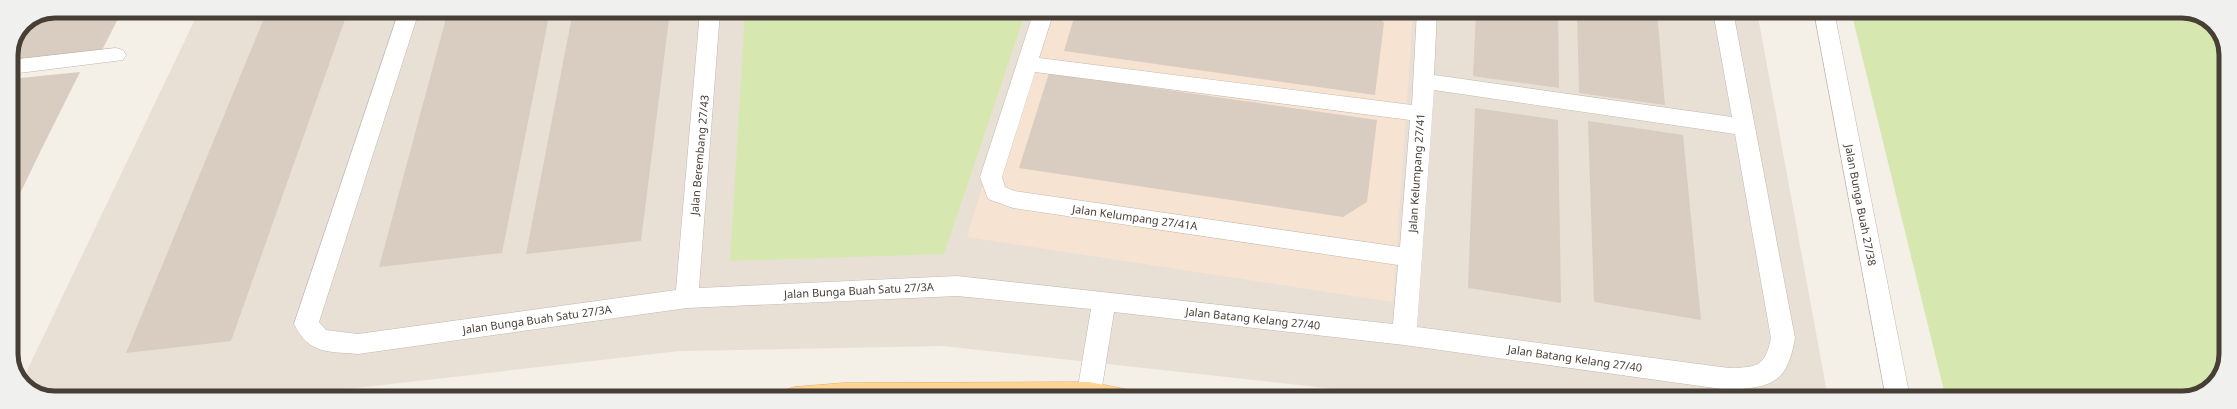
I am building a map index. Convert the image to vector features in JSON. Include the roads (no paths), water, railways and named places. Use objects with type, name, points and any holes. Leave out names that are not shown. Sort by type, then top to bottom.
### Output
[{"type":"street","name":"Jalan Bunga Buah Satu 27/3A","points":[[408,18],[306,324],[320,340],[358,344],[687,298],[957,286],[1104,301]]},
{"type":"street","name":"Jalan Berembang 27/43","points":[[687,298],[709,18]]},
{"type":"street","points":[[1042,18],[1027,64],[1421,114]]},
{"type":"street","name":"Jalan Kelumpang 27/41","points":[[1404,335],[1424,81],[1427,18]]},
{"type":"street","name":"Jalan Batang Kelang 27/40","points":[[1104,301],[1404,335],[1729,379],[1760,377],[1780,360],[1783,338],[1724,18]]},
{"type":"street","name":"Jalan Bunga Buah 27/38","points":[[1825,18],[1897,391]]},
{"type":"street","points":[[18,66],[116,55]]},
{"type":"street","name":"Jalan Kelumpang 27/41A","points":[[1027,64],[991,177],[996,193],[1013,199],[1410,258]]},
{"type":"street","points":[[1424,81],[1744,127]]},
{"type":"street","points":[[1089,391],[1104,301]]}]
